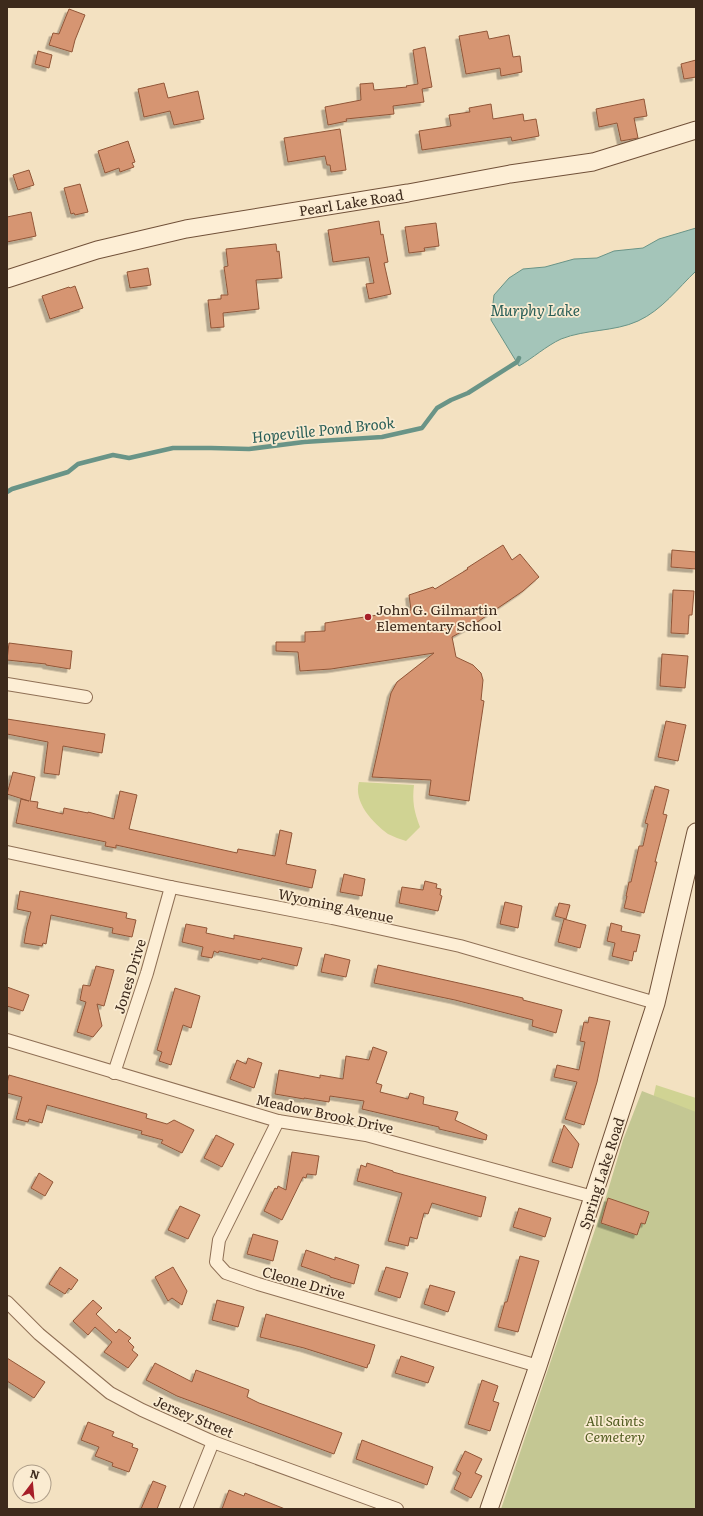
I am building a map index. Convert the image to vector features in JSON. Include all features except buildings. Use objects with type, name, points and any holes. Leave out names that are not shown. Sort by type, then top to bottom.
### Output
[{"type":"main road","name":"Pearl Lake Road","points":[[7,279],[97,250],[186,229],[593,162],[696,130]]},
{"type":"main road","name":"Spring Lake Road","points":[[489,1509],[538,1366],[656,1003],[696,832]]},
{"type":"street","points":[[7,684],[86,697]]},
{"type":"street","name":"Wyoming Avenue","points":[[7,852],[171,887],[332,918],[460,946],[656,1003]]},
{"type":"street","name":"Jones Drive","points":[[114,1073],[147,973],[171,887]]},
{"type":"street","name":"Meadow Brook Drive","points":[[7,1040],[278,1121],[366,1135],[593,1197]]},
{"type":"street","name":"Cleone Drive","points":[[278,1121],[219,1240],[216,1262],[226,1273],[258,1284],[538,1366]]},
{"type":"street","name":"Jersey Street","points":[[7,1302],[39,1334],[110,1393],[142,1410],[213,1442],[397,1509]]},
{"type":"street","points":[[186,1509],[213,1442]]},
{"type":"green space","points":[[359,782],[414,785],[414,806],[420,827],[406,841],[388,834],[376,824],[362,804],[358,790]]},
{"type":"green space","points":[[656,1085],[696,1098],[696,1122],[651,1108]]},
{"type":"green space","name":"All Saints Cemetery","points":[[642,1091],[696,1112],[696,1509],[501,1509],[606,1197],[623,1140]]},
{"type":"water","name":"Murphy Lake","points":[[696,228],[696,271],[662,305],[638,321],[629,325],[561,339],[519,366],[491,320],[494,295],[509,278],[523,269],[545,267],[574,259],[597,258],[614,251],[643,248],[659,239]]},
{"type":"waterway","name":"Hopeville Pond Brook","points":[[7,492],[12,489],[68,472],[78,464],[113,455],[129,458],[173,448],[249,449],[304,442],[382,437],[422,428],[437,408],[468,393],[517,362],[519,358]]},
{"type":"place","name":"John G. Gilmartin Elementary School","points":[[368,617]]}]
